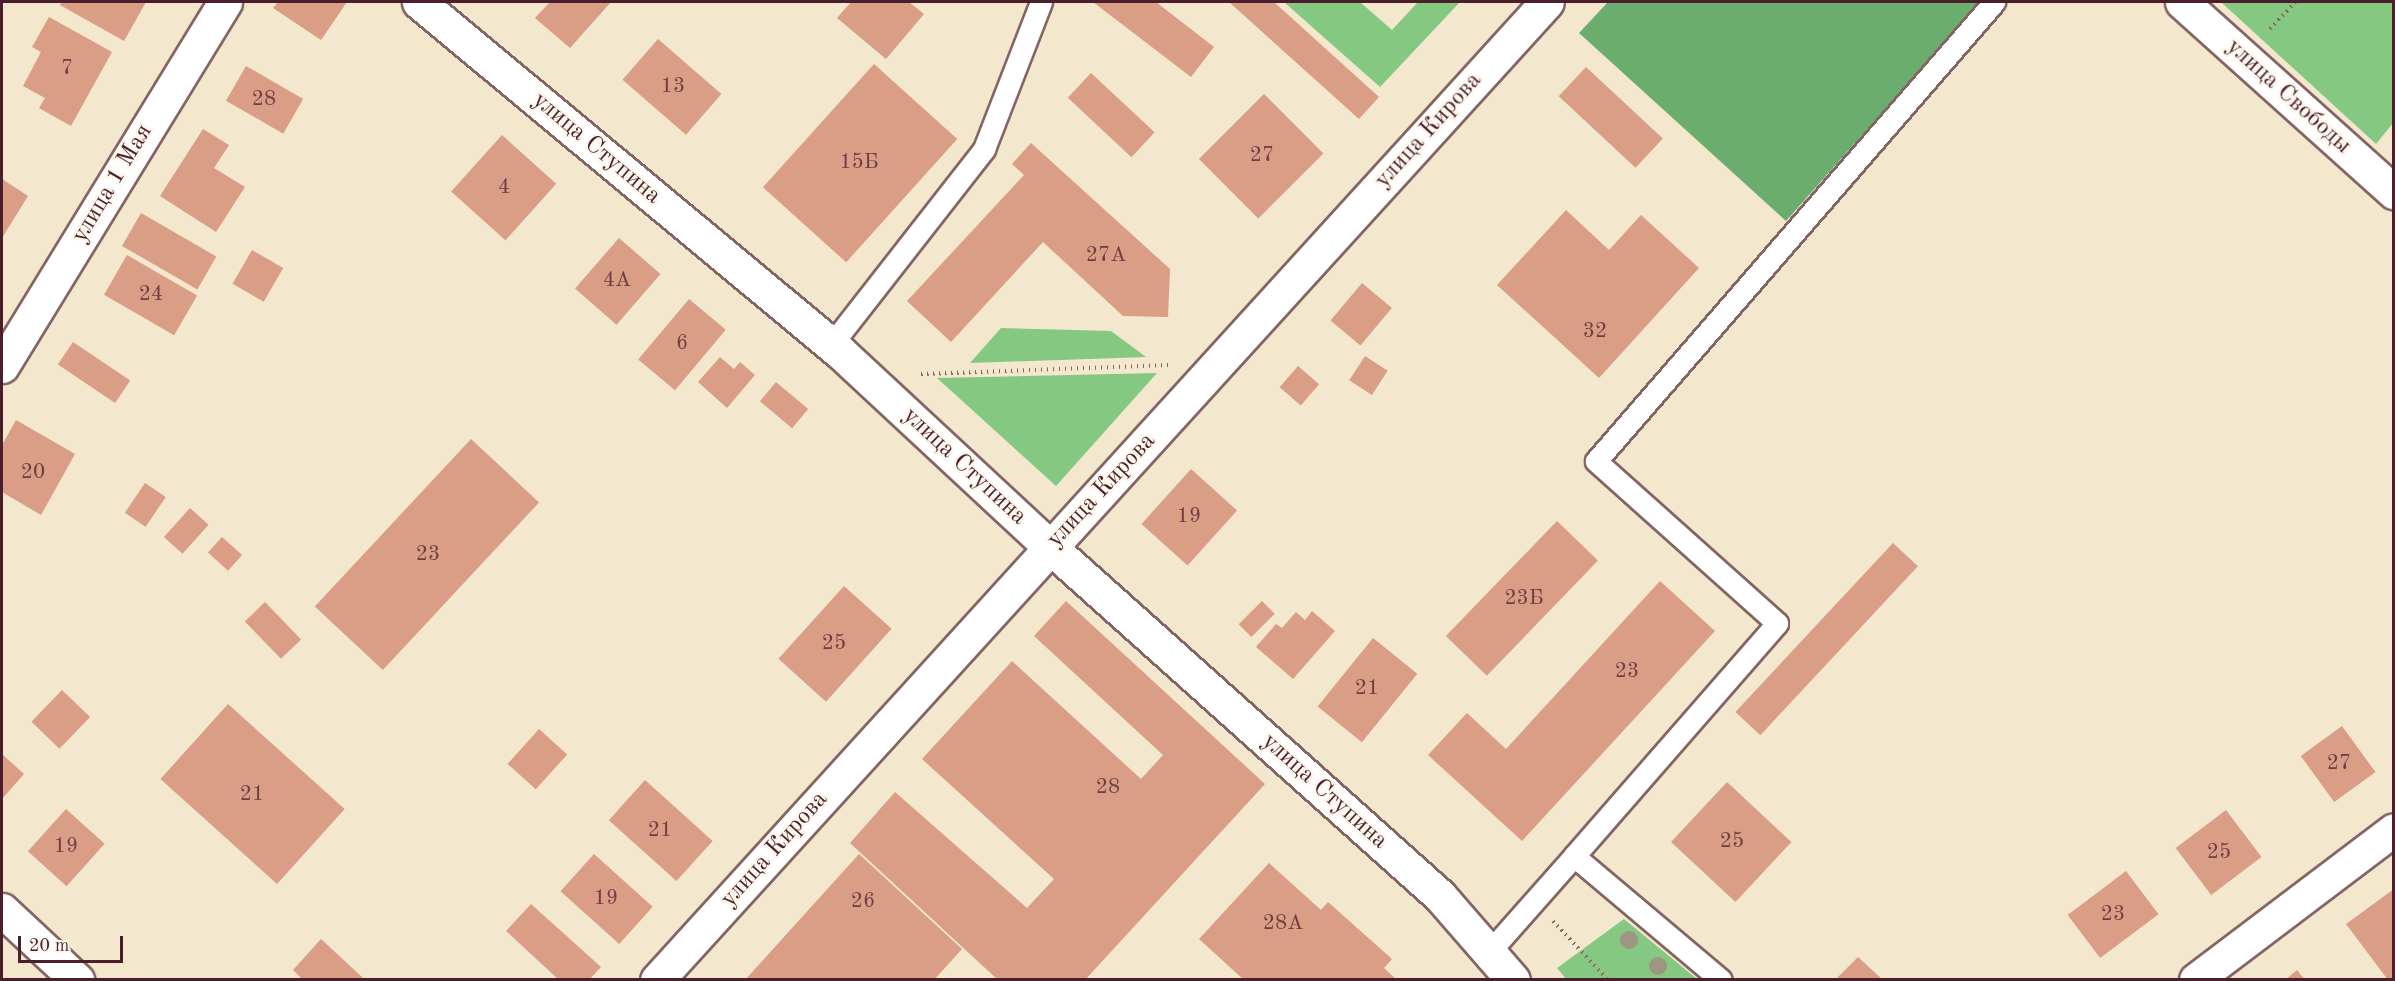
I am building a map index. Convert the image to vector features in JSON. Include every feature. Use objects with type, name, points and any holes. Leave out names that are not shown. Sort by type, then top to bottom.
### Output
[{"type":"street","name":"улица 1 Мая","points":[[2,366],[225,2]]},
{"type":"street","name":"улица Ступина","points":[[419,2],[831,345],[1050,547],[1440,896],[1513,980]]},
{"type":"street","name":"улица Кирова","points":[[657,980],[1547,2]]},
{"type":"street","name":"улица Свободы","points":[[2182,2],[2394,192]]},
{"type":"street","points":[[2196,980],[2394,830]]},
{"type":"street","points":[[2,910],[77,980]]},
{"type":"lane","points":[[831,345],[984,149],[1041,2]]},
{"type":"lane","points":[[1490,951],[1777,623],[1596,461],[1994,2]]},
{"type":"lane","points":[[1574,856],[1721,980]]},
{"type":"path","points":[[2270,29],[2295,2]]},
{"type":"path","points":[[921,374],[1175,365]]},
{"type":"path","points":[[1534,901],[1608,980]]},
{"type":"green space","points":[[1284,2],[1360,2],[1392,30],[1418,2],[1460,2],[1380,87]]},
{"type":"green space","points":[[1608,2],[1980,2],[1786,221],[1579,33]]},
{"type":"green space","points":[[2221,2],[2393,2],[2393,123],[2376,144]]},
{"type":"green space","points":[[1001,328],[1111,331],[1146,357],[970,363]]},
{"type":"green space","points":[[1157,373],[1056,486],[937,378]]},
{"type":"green space","points":[[1624,919],[1697,979],[1566,979],[1557,968]]},
{"type":"building","points":[[62,2],[146,2],[124,41],[60,5]]},
{"type":"building","points":[[278,2],[347,2],[321,40],[273,8]]},
{"type":"building","points":[[550,2],[611,2],[570,48],[535,18]]},
{"type":"building","points":[[851,2],[909,2],[924,14],[886,59],[837,18]]},
{"type":"building","points":[[1093,2],[1156,2],[1214,47],[1191,77]]},
{"type":"building","points":[[1229,2],[1274,2],[1379,97],[1359,119]]},
{"type":"building","points":[[49,17],[112,52],[71,126],[39,108],[45,98],[23,86],[41,52],[32,47]]},
{"type":"building","points":[[658,39],[721,94],[686,135],[623,80]]},
{"type":"building","points":[[874,64],[957,139],[846,262],[763,187]]},
{"type":"building","points":[[246,66],[303,99],[283,134],[226,101]]},
{"type":"building","points":[[1586,67],[1663,139],[1636,168],[1559,96]]},
{"type":"building","points":[[1091,73],[1155,132],[1131,157],[1068,98]]},
{"type":"building","points":[[1264,94],[1323,153],[1258,218],[1199,159]]},
{"type":"building","points":[[203,129],[229,145],[214,168],[245,187],[216,232],[160,196]]},
{"type":"building","points":[[502,135],[556,184],[505,240],[451,191]]},
{"type":"building","points":[[1031,143],[1170,269],[1168,317],[1123,316],[1043,242],[951,342],[907,301],[1024,175],[1012,164]]},
{"type":"building","points":[[2,179],[28,196],[2,238]]},
{"type":"building","points":[[1566,210],[1609,250],[1641,215],[1699,268],[1599,378],[1497,285]]},
{"type":"building","points":[[141,213],[216,256],[197,289],[122,246]]},
{"type":"building","points":[[619,238],[661,274],[617,325],[575,289]]},
{"type":"building","points":[[252,250],[283,268],[264,302],[233,284]]},
{"type":"building","points":[[127,255],[197,296],[174,335],[104,295]]},
{"type":"building","points":[[1362,283],[1392,308],[1360,346],[1331,321]]},
{"type":"building","points":[[689,299],[726,330],[675,390],[638,360]]},
{"type":"building","points":[[73,342],[130,381],[115,403],[58,364]]},
{"type":"building","points":[[1365,356],[1388,371],[1372,395],[1349,380]]},
{"type":"building","points":[[720,357],[734,369],[740,362],[755,375],[727,408],[698,382]]},
{"type":"building","points":[[1298,366],[1319,384],[1301,406],[1280,387]]},
{"type":"building","points":[[776,382],[808,409],[792,428],[760,401]]},
{"type":"building","points":[[16,420],[75,454],[41,515],[2,492],[2,445]]},
{"type":"building","points":[[471,439],[539,502],[383,670],[315,606]]},
{"type":"building","points":[[1191,469],[1237,510],[1188,565],[1141,524]]},
{"type":"building","points":[[145,483],[166,497],[146,527],[125,513]]},
{"type":"building","points":[[190,508],[209,525],[182,554],[164,537]]},
{"type":"building","points":[[1557,521],[1598,561],[1487,676],[1446,636]]},
{"type":"building","points":[[222,537],[242,555],[228,571],[208,553]]},
{"type":"building","points":[[1893,543],[1918,566],[1760,735],[1735,712]]},
{"type":"building","points":[[1660,581],[1715,631],[1522,841],[1428,755],[1467,713],[1506,749]]},
{"type":"building","points":[[844,586],[892,629],[826,702],[778,659]]},
{"type":"building","points":[[1066,601],[1265,784],[1085,980],[998,980],[850,843],[895,792],[1027,908],[1054,879],[922,759],[1012,661],[1141,779],[1163,755],[1034,636]]},
{"type":"building","points":[[1262,601],[1275,614],[1251,637],[1239,624]]},
{"type":"building","points":[[265,602],[301,639],[281,659],[245,621]]},
{"type":"building","points":[[1312,611],[1335,631],[1293,679],[1256,647],[1276,624],[1282,628],[1296,612],[1305,620]]},
{"type":"building","points":[[1373,638],[1417,674],[1362,742],[1318,706]]},
{"type":"building","points":[[62,690],[90,717],[59,749],[31,722]]},
{"type":"building","points":[[228,704],[345,809],[277,884],[160,779]]},
{"type":"building","points":[[2342,726],[2376,772],[2334,802],[2301,756]]},
{"type":"building","points":[[539,729],[567,754],[536,789],[508,764]]},
{"type":"building","points":[[2,754],[24,774],[2,799]]},
{"type":"building","points":[[645,780],[713,841],[676,881],[609,820]]},
{"type":"building","points":[[1727,782],[1791,842],[1735,902],[1671,842]]},
{"type":"building","points":[[66,809],[105,844],[67,886],[28,851]]},
{"type":"building","points":[[2226,810],[2262,857],[2211,895],[2176,848]]},
{"type":"building","points":[[594,854],[653,907],[619,944],[561,891]]},
{"type":"building","points":[[859,854],[962,949],[934,980],[745,980]]},
{"type":"building","points":[[1269,863],[1321,910],[1328,902],[1392,959],[1384,968],[1397,980],[1244,980],[1199,939]]},
{"type":"building","points":[[2126,871],[2158,914],[2100,958],[2068,915]]},
{"type":"building","points":[[2394,889],[2394,980],[2388,980],[2346,924]]},
{"type":"building","points":[[531,904],[601,967],[589,980],[559,980],[506,931]]},
{"type":"building","points":[[321,939],[363,978],[361,980],[303,980],[293,970]]},
{"type":"building","points":[[1858,957],[1883,980],[1835,980]]},
{"type":"building","points":[[2297,970],[2305,980],[2285,980]]}]
